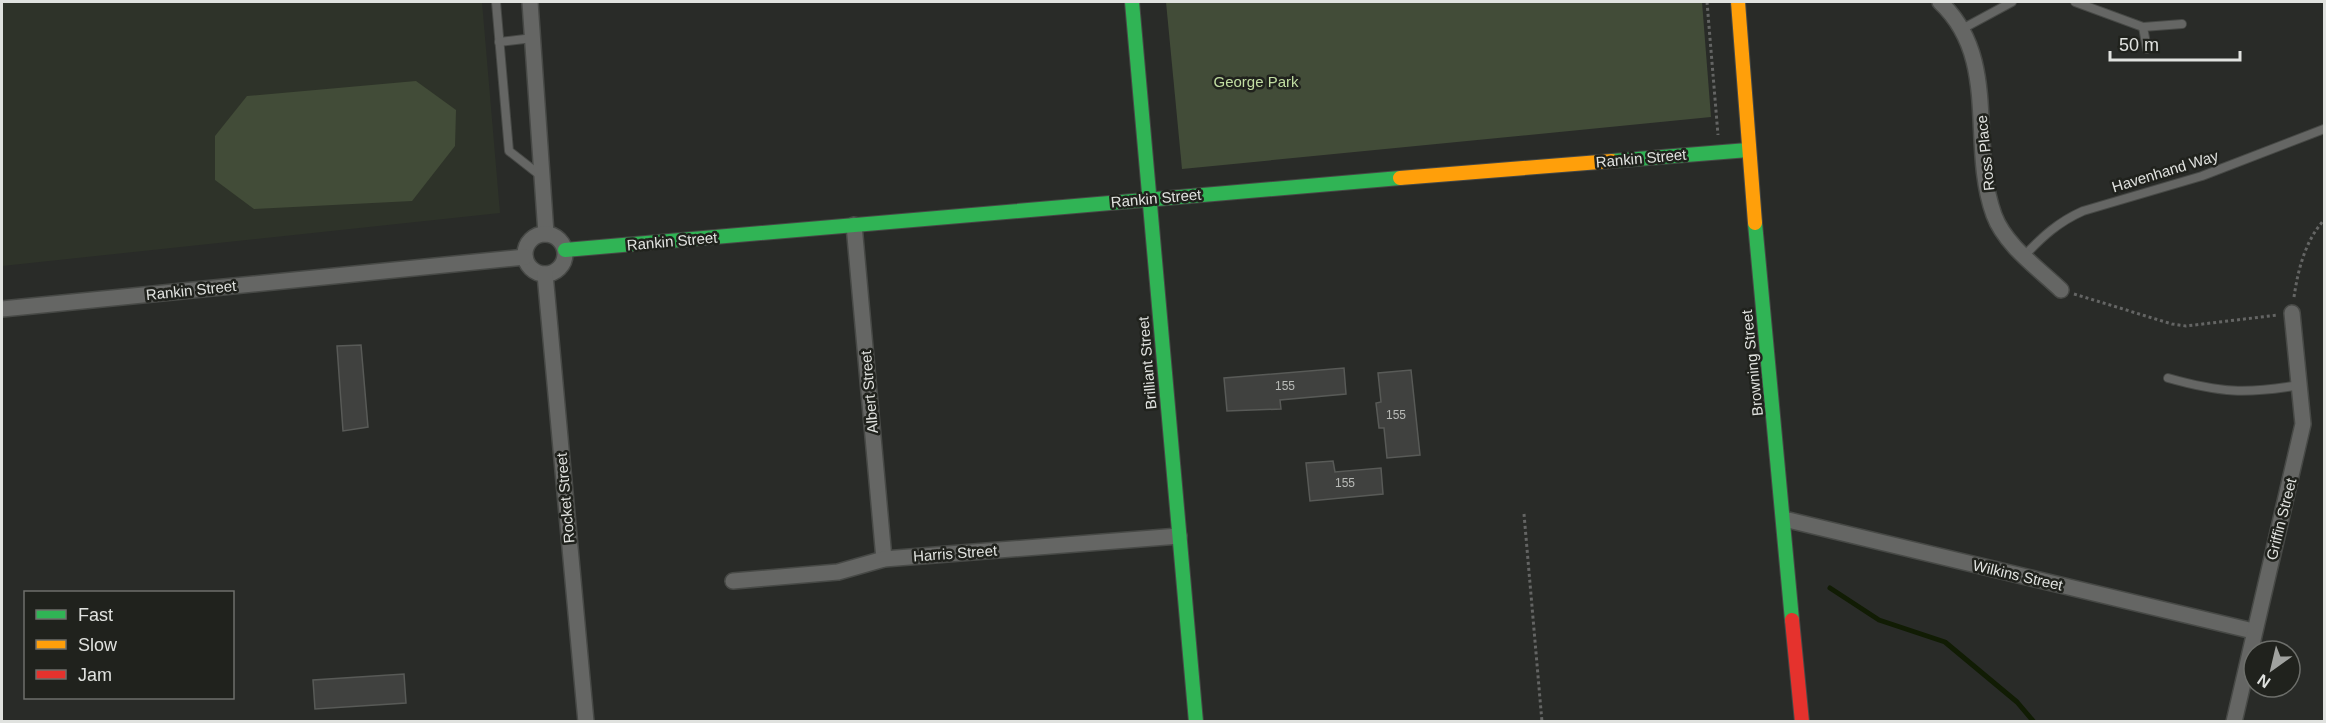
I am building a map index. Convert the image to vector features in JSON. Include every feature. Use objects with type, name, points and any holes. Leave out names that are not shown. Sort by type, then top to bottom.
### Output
[{"type":"street","points":[[530,2],[546,234]]},
{"type":"street","name":"Brilliant Street","points":[[1132,2],[1196,722]]},
{"type":"street","name":"Browning Street","points":[[1738,2],[1748,150],[1803,722]]},
{"type":"street","name":"Ross Place","points":[[1940,2],[1962,29],[1973,51],[1987,190],[1994,216],[2007,237],[2024,256],[2061,290]]},
{"type":"street","name":"Rankin Street","points":[[565,250],[1748,150]]},
{"type":"street","name":"Albert Street","points":[[854,225],[884,559]]},
{"type":"street","points":[[546,234],[558,239],[565,250],[565,258],[558,270],[545,274],[534,271],[525,257],[530,240],[546,234]]},
{"type":"street","name":"Rankin Street","points":[[2,309],[525,257]]},
{"type":"street","name":"Rocket Street","points":[[545,274],[586,722]]},
{"type":"street","name":"Griffin Street","points":[[2234,722],[2253,631],[2303,424],[2292,313]]},
{"type":"street","name":"Wilkins Street","points":[[1784,519],[2253,631]]},
{"type":"street","name":"Harris Street","points":[[733,581],[838,572],[884,559],[1179,537]]},
{"type":"lane","points":[[496,2],[509,151],[542,177]]},
{"type":"lane","points":[[1962,29],[2012,2]]},
{"type":"lane","points":[[2075,2],[2143,27],[2182,24]]},
{"type":"lane","points":[[2143,27],[2147,49]]},
{"type":"lane","points":[[499,42],[533,38]]},
{"type":"lane","name":"Havenhand Way","points":[[2024,256],[2046,232],[2064,219],[2083,211],[2202,176],[2325,129]]},
{"type":"lane","points":[[2168,378],[2207,389],[2232,392],[2255,392],[2300,385]]},
{"type":"path","points":[[1707,2],[1719,152]]},
{"type":"path","points":[[2061,290],[2172,324],[2186,326],[2292,313],[2302,259],[2309,243],[2325,220]]},
{"type":"path","points":[[1524,514],[1542,722]]},
{"type":"shaded area","points":[[2,2],[482,2],[500,213],[2,266]]},
{"type":"green space","name":"George Park","points":[[1166,2],[1702,2],[1711,117],[1182,169]]},
{"type":"green space","points":[[416,81],[456,110],[455,146],[412,201],[254,209],[215,180],[215,136],[247,96]]},
{"type":"building","points":[[361,345],[368,427],[343,431],[337,346]]},
{"type":"building","points":[[1344,368],[1346,394],[1280,400],[1281,409],[1227,411],[1224,378]]},
{"type":"building","points":[[1411,370],[1420,455],[1387,458],[1384,428],[1379,428],[1376,403],[1381,402],[1378,373]]},
{"type":"building","points":[[1333,461],[1335,472],[1381,468],[1383,494],[1310,501],[1306,463]]},
{"type":"building","points":[[404,674],[406,703],[315,709],[313,680]]},
{"type":"waterway","points":[[1830,588],[1879,620],[1945,642],[2017,702],[2034,722]]},
{"type":"traffic: fast","points":[[1132,2],[1196,722]]},
{"type":"traffic: fast","points":[[1612,161],[1748,150]]},
{"type":"traffic: fast","points":[[565,250],[1400,178]]},
{"type":"traffic: fast","points":[[1755,223],[1792,620]]},
{"type":"traffic: slow","points":[[1738,2],[1755,223]]},
{"type":"traffic: slow","points":[[1400,178],[1612,161]]},
{"type":"traffic: jam","points":[[1792,620],[1802,722]]}]
